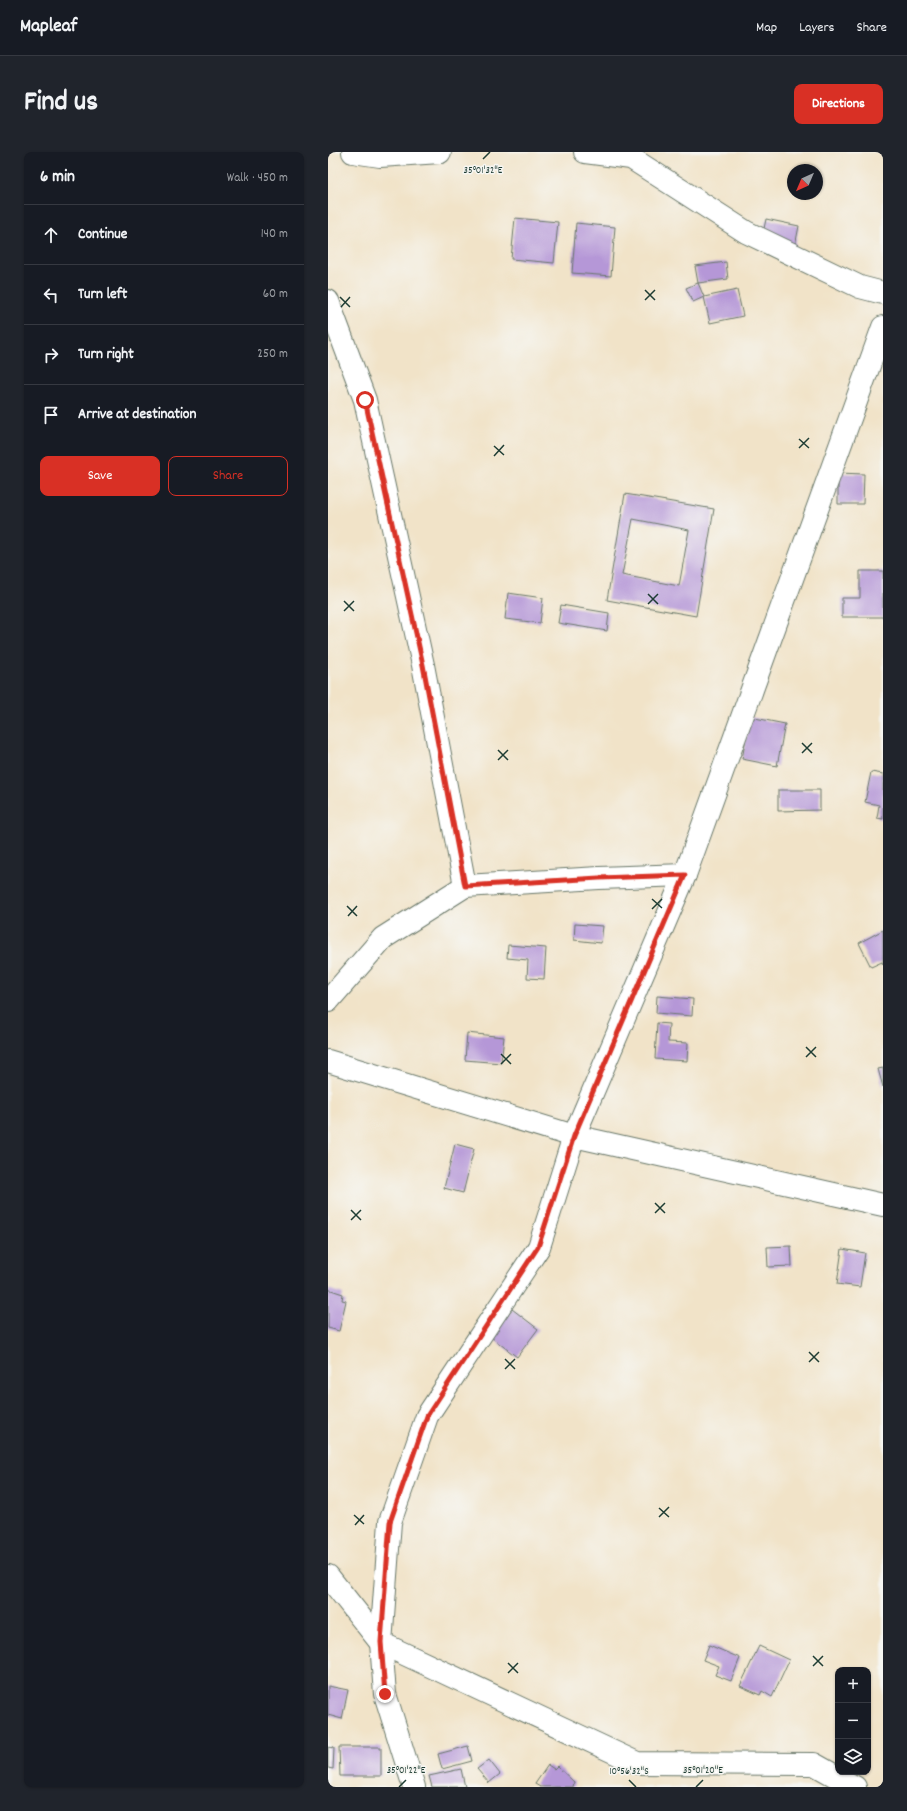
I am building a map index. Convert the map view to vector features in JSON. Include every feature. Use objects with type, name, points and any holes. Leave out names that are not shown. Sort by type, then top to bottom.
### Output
[{"type":"street","points":[[353,152],[380,156],[440,152]]},
{"type":"street","points":[[585,152],[631,158],[746,232],[860,287],[883,293]]},
{"type":"street","points":[[328,301],[365,400],[423,665],[465,886]]},
{"type":"street","points":[[414,1787],[385,1694],[381,1642],[390,1522],[427,1416],[538,1247],[574,1136],[685,875],[883,327]]},
{"type":"street","points":[[328,1001],[383,938],[465,886],[599,878],[685,875]]},
{"type":"street","points":[[328,1061],[574,1136],[883,1205]]},
{"type":"street","points":[[328,1576],[381,1642],[636,1763],[814,1764],[855,1787]]},
{"type":"building","points":[[515,218],[558,222],[554,263],[511,259]]},
{"type":"building","points":[[766,219],[799,226],[794,251],[761,243]]},
{"type":"building","points":[[576,223],[615,227],[611,276],[572,273]]},
{"type":"building","points":[[726,262],[728,279],[698,283],[695,266]]},
{"type":"building","points":[[698,283],[704,297],[693,302],[686,288]]},
{"type":"building","points":[[737,290],[743,316],[710,323],[704,297]]},
{"type":"building","points":[[838,473],[864,474],[863,504],[838,504]]},
{"type":"building","points":[[625,494],[714,509],[696,616],[607,600]],"holes":[[[633,519],[689,530],[679,586],[622,575]]]},
{"type":"building","points":[[860,571],[883,571],[883,617],[842,617],[842,598],[860,598]]},
{"type":"building","points":[[508,593],[543,598],[540,623],[505,619]]},
{"type":"building","points":[[561,605],[609,613],[607,631],[558,623]]},
{"type":"building","points":[[750,717],[785,724],[777,766],[742,759]]},
{"type":"building","points":[[871,772],[883,774],[883,819],[877,818],[879,805],[865,802]]},
{"type":"building","points":[[778,790],[820,790],[820,810],[778,811]]},
{"type":"building","points":[[575,924],[603,926],[601,943],[574,940]]},
{"type":"building","points":[[883,930],[883,965],[882,962],[871,967],[859,943]]},
{"type":"building","points":[[508,945],[546,948],[544,979],[527,978],[528,960],[507,958]]},
{"type":"building","points":[[657,996],[693,999],[692,1016],[656,1013]]},
{"type":"building","points":[[657,1023],[669,1024],[668,1042],[688,1043],[687,1061],[655,1059]]},
{"type":"building","points":[[467,1033],[504,1037],[501,1063],[465,1060]]},
{"type":"building","points":[[883,1068],[883,1087],[878,1069]]},
{"type":"building","points":[[455,1144],[474,1149],[463,1193],[444,1188]]},
{"type":"building","points":[[791,1246],[792,1266],[768,1267],[767,1247]]},
{"type":"building","points":[[842,1249],[865,1253],[860,1287],[837,1284]]},
{"type":"building","points":[[328,1289],[343,1294],[342,1300],[346,1301],[339,1331],[328,1328]]},
{"type":"building","points":[[512,1309],[538,1329],[517,1357],[491,1337]]},
{"type":"building","points":[[709,1645],[740,1658],[731,1681],[715,1675],[719,1666],[703,1660]]},
{"type":"building","points":[[759,1646],[789,1660],[772,1697],[762,1691],[760,1695],[740,1686]]},
{"type":"building","points":[[328,1686],[348,1690],[342,1719],[328,1715]]},
{"type":"building","points":[[468,1746],[472,1761],[442,1769],[438,1754]]},
{"type":"building","points":[[328,1747],[334,1748],[333,1769],[328,1768]]},
{"type":"building","points":[[339,1747],[381,1747],[381,1776],[340,1776]]},
{"type":"building","points":[[489,1760],[500,1774],[489,1783],[477,1769]]},
{"type":"building","points":[[548,1765],[554,1769],[557,1766],[574,1782],[573,1787],[540,1787],[535,1784]]},
{"type":"building","points":[[461,1769],[465,1787],[432,1787],[429,1776]]},
{"type":"route","points":[[365,400],[423,665],[465,886],[599,878],[685,875],[574,1136],[538,1247],[427,1416],[390,1522],[381,1642],[385,1694]]}]
